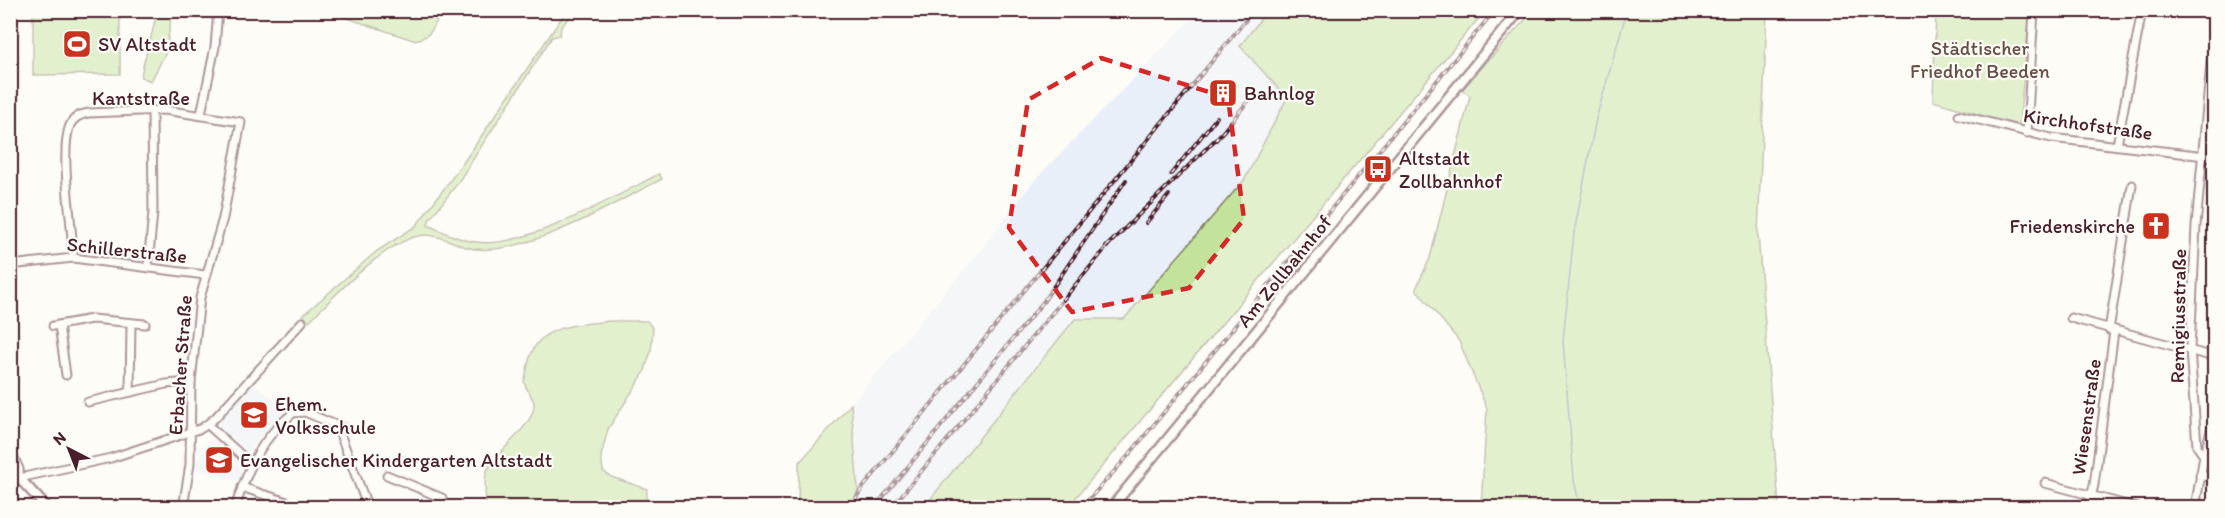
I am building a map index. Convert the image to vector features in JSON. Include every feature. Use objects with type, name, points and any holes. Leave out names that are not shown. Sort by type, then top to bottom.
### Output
[{"type":"main road","name":"Am Zollbahnhof","points":[[1111,507],[1520,10]]},
{"type":"main road","points":[[15,477],[46,507]]},
{"type":"street","points":[[201,114],[215,47],[218,10]]},
{"type":"street","points":[[2027,133],[2034,10]]},
{"type":"street","points":[[2117,145],[2142,10]]},
{"type":"street","name":"Remigiusstraße","points":[[2204,456],[2197,446],[2190,350],[2214,30]]},
{"type":"street","points":[[148,266],[153,212],[152,110]]},
{"type":"street","name":"Kantstraße","points":[[73,258],[67,153],[70,127],[77,116],[89,113],[152,110],[201,114],[242,122]]},
{"type":"street","name":"Kirchhofstraße","points":[[1959,115],[2027,133],[2214,157]]},
{"type":"street","name":"Erbacher Straße","points":[[183,507],[190,464],[191,382],[200,298],[223,218],[242,122]]},
{"type":"street","name":"Wiesenstraße","points":[[2088,507],[2132,185]]},
{"type":"street","name":"Schillerstraße","points":[[10,265],[73,258],[205,275]]},
{"type":"street","points":[[2071,318],[2214,357]]},
{"type":"street","points":[[66,375],[56,325],[92,319],[145,324]]},
{"type":"street","points":[[15,477],[111,458],[208,424],[302,322]]},
{"type":"street","points":[[130,392],[131,323]]},
{"type":"street","points":[[87,402],[191,382]]},
{"type":"street","points":[[235,507],[250,463],[267,440],[293,413],[305,412],[345,429]]},
{"type":"street","points":[[2195,507],[2204,456],[2213,429],[2214,418]]},
{"type":"street","points":[[208,424],[250,463]]},
{"type":"street","points":[[337,426],[356,482],[368,507]]},
{"type":"street","points":[[10,449],[19,469],[15,477]]},
{"type":"street","points":[[387,475],[443,496],[438,507]]},
{"type":"street","points":[[2200,475],[2214,478]]},
{"type":"street","points":[[2045,483],[2138,507]]},
{"type":"street","points":[[242,487],[305,507]]},
{"type":"street","points":[[383,507],[392,507]]},
{"type":"highlighted area","points":[[1101,58],[1228,98],[1244,219],[1189,288],[1072,312],[1009,228],[1028,100]]},
{"type":"shaded area","points":[[1199,11],[1267,11],[1240,46],[1287,98],[1245,179],[1124,319],[1075,320],[923,507],[850,508],[858,490],[851,404],[979,252],[1032,183]]},
{"type":"shaded area","name":"Ehem. Volksschule","points":[[253,383],[288,410],[277,422],[274,421],[248,452],[217,426]]},
{"type":"shaded area","name":"Evangelischer Kindergarten Altstadt","points":[[210,440],[215,440],[243,464],[244,471],[238,481],[197,470],[199,457]]},
{"type":"green space","points":[[567,10],[575,11],[561,27],[560,35],[552,37],[457,184],[429,220],[428,225],[458,238],[476,242],[496,242],[519,238],[569,219],[659,174],[662,179],[574,224],[513,246],[479,249],[431,235],[411,238],[396,245],[363,269],[309,321],[303,315],[377,251],[416,226],[461,166]]},
{"type":"green space","points":[[156,11],[172,11],[166,52],[151,81],[141,77]]},
{"type":"green space","points":[[326,11],[441,11],[428,34],[413,40]]},
{"type":"green space","points":[[1267,11],[1485,11],[1068,507],[924,507],[1075,319],[1124,319],[1245,179],[1287,98],[1240,46]]},
{"type":"green space","points":[[1533,11],[1767,11],[1758,234],[1779,507],[1481,507],[1487,409],[1459,341],[1416,289],[1430,258],[1470,96],[1462,90]]},
{"type":"green space","name":"Städtischer Friedhof Beeden","points":[[1936,11],[2030,11],[2019,126],[1933,101]]},
{"type":"green space","name":"SV Altstadt","points":[[120,12],[120,74],[33,75],[33,13]]},
{"type":"green space","points":[[609,321],[647,321],[653,329],[651,351],[644,373],[608,429],[601,456],[603,471],[611,477],[647,489],[646,504],[598,508],[486,507],[487,471],[529,420],[533,411],[534,403],[524,382],[533,350],[539,341],[556,330]]},
{"type":"green space","points":[[851,404],[858,490],[850,507],[798,507],[799,463]]},
{"type":"waterway","points":[[1580,508],[1574,480],[1563,341],[1574,233],[1596,119],[1627,10]]},
{"type":"railway","points":[[850,508],[861,490],[1254,10]]},
{"type":"railway","points":[[1081,508],[1128,456],[1495,10]]},
{"type":"railway","points":[[1216,140],[1254,94]]},
{"type":"railway","points":[[1171,174],[1217,117]]},
{"type":"railway","points":[[1106,247],[1221,134]]},
{"type":"railway","points":[[874,508],[1043,302],[1126,180]]},
{"type":"railway","points":[[1146,223],[1169,195]]},
{"type":"railway","points":[[891,508],[1110,243]]},
{"type":"place","name":"SV Altstadt","points":[[77,44]]},
{"type":"place","name":"Bahnlog","points":[[1223,93]]},
{"type":"place","name":"Altstadt Zollbahnhof","points":[[1378,169]]},
{"type":"place","name":"Friedenskirche","points":[[2156,226]]},
{"type":"place","name":"Ehem. Volksschule","points":[[254,415]]},
{"type":"place","name":"Evangelischer Kindergarten Altstadt","points":[[219,460]]}]
